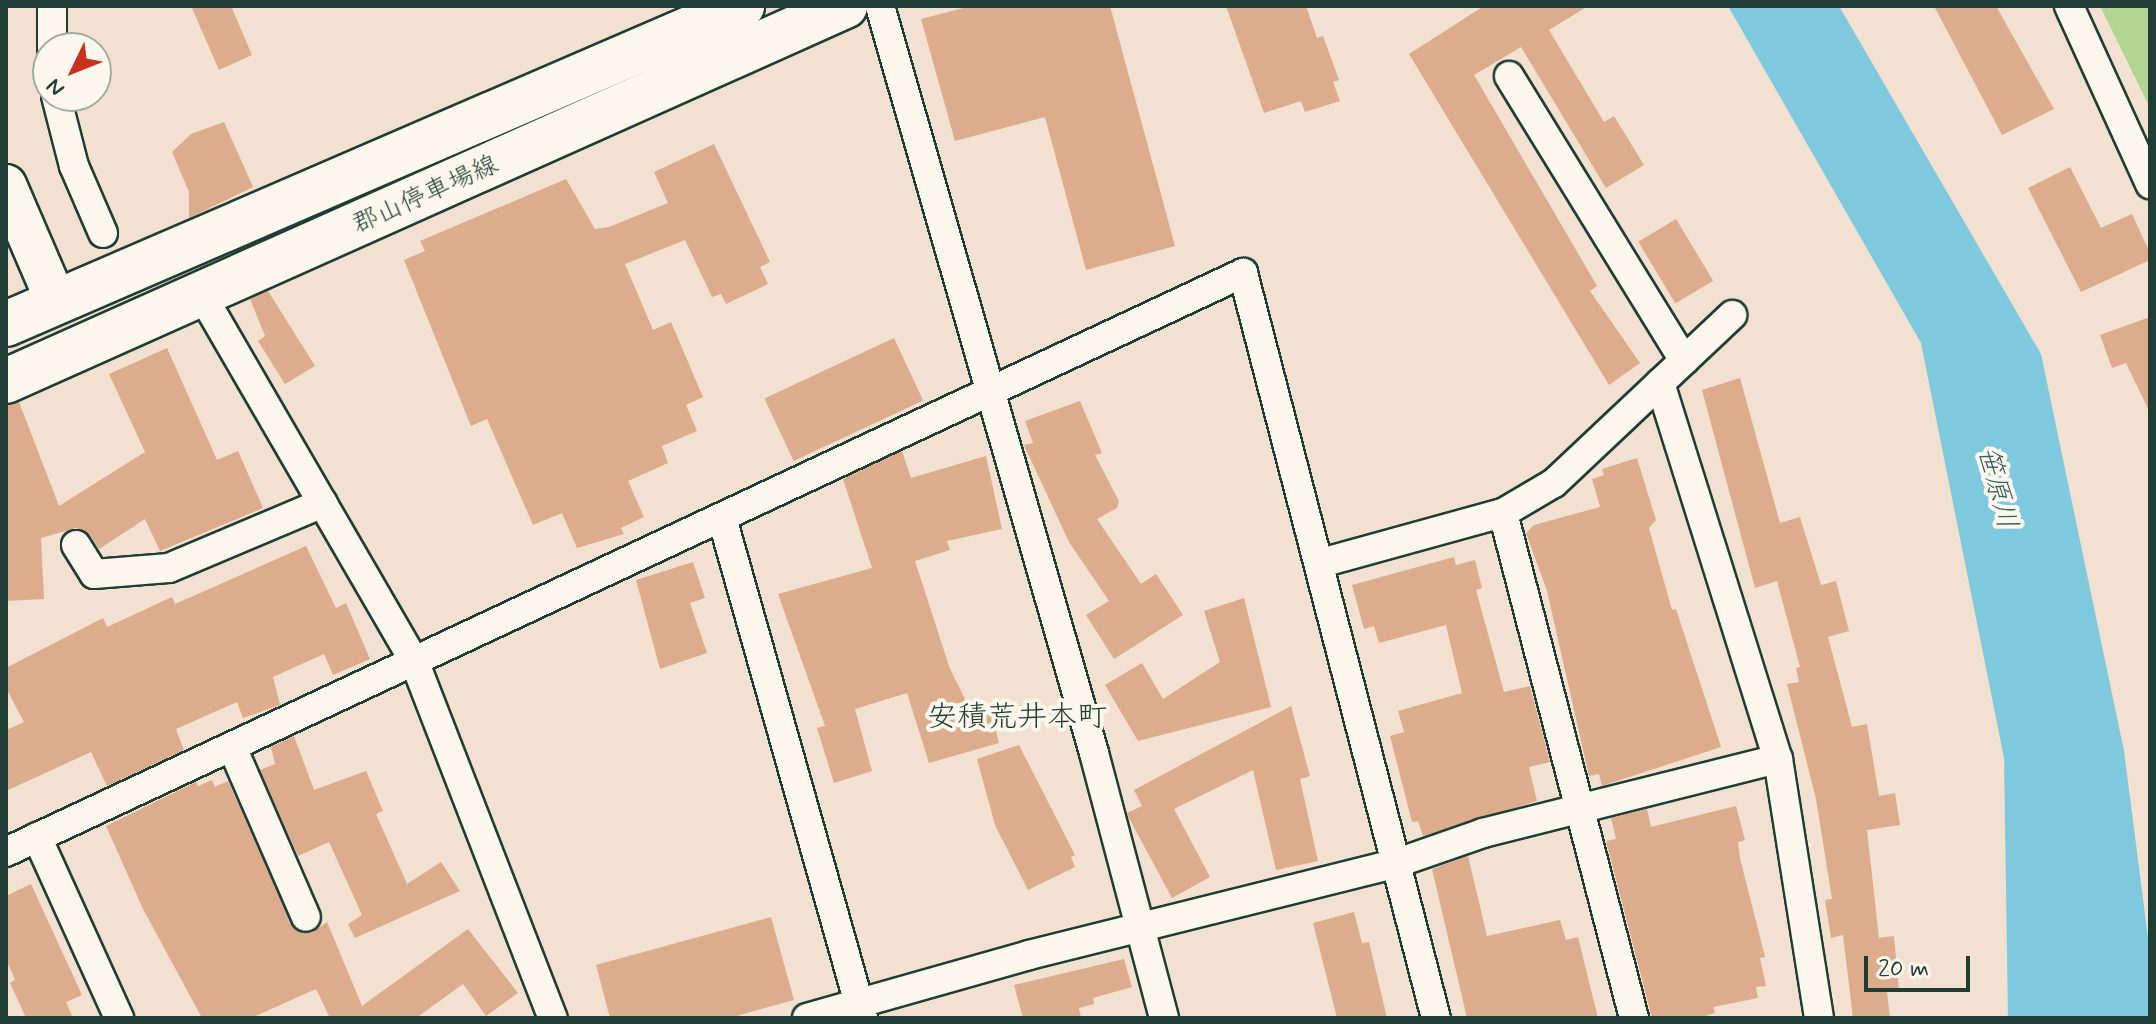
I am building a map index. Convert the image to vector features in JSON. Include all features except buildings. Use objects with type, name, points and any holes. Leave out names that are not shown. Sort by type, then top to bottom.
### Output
[{"type":"main road","name":"郡山停車場線","points":[[6,324],[742,6]]},
{"type":"main road","name":"郡山停車場線","points":[[6,381],[203,297],[845,6]]},
{"type":"street","points":[[52,6],[52,32]]},
{"type":"street","points":[[880,6],[1094,753],[1164,1018]]},
{"type":"street","points":[[2069,6],[2150,184]]},
{"type":"street","points":[[1509,76],[1684,360]]},
{"type":"street","points":[[60,112],[74,166],[103,233]]},
{"type":"street","points":[[6,185],[56,301]]},
{"type":"street","points":[[6,852],[1243,273],[1321,563],[1436,1018]]},
{"type":"street","points":[[203,297],[415,663],[553,1018]]},
{"type":"street","points":[[1321,563],[1503,513],[1554,483],[1732,315]]},
{"type":"street","points":[[1660,383],[1778,759],[1819,1018]]},
{"type":"street","points":[[76,545],[94,574],[169,568],[323,503]]},
{"type":"street","points":[[1503,513],[1634,1018]]},
{"type":"street","points":[[722,518],[861,1012]]},
{"type":"street","points":[[232,747],[306,917]]},
{"type":"street","points":[[807,1018],[861,1012],[1139,927],[1397,863],[1483,833],[1778,759]]},
{"type":"street","points":[[37,837],[119,1018]]},
{"type":"green space","points":[[2100,6],[2150,6],[2150,108]]},
{"type":"water","name":"笹原川","points":[[1728,6],[1839,6],[2041,354],[2124,751],[2150,953],[2150,1018],[2008,1018],[2004,758],[1921,343]]},
{"type":"district","name":"安積荒井本町","points":[[1017,718]]}]
